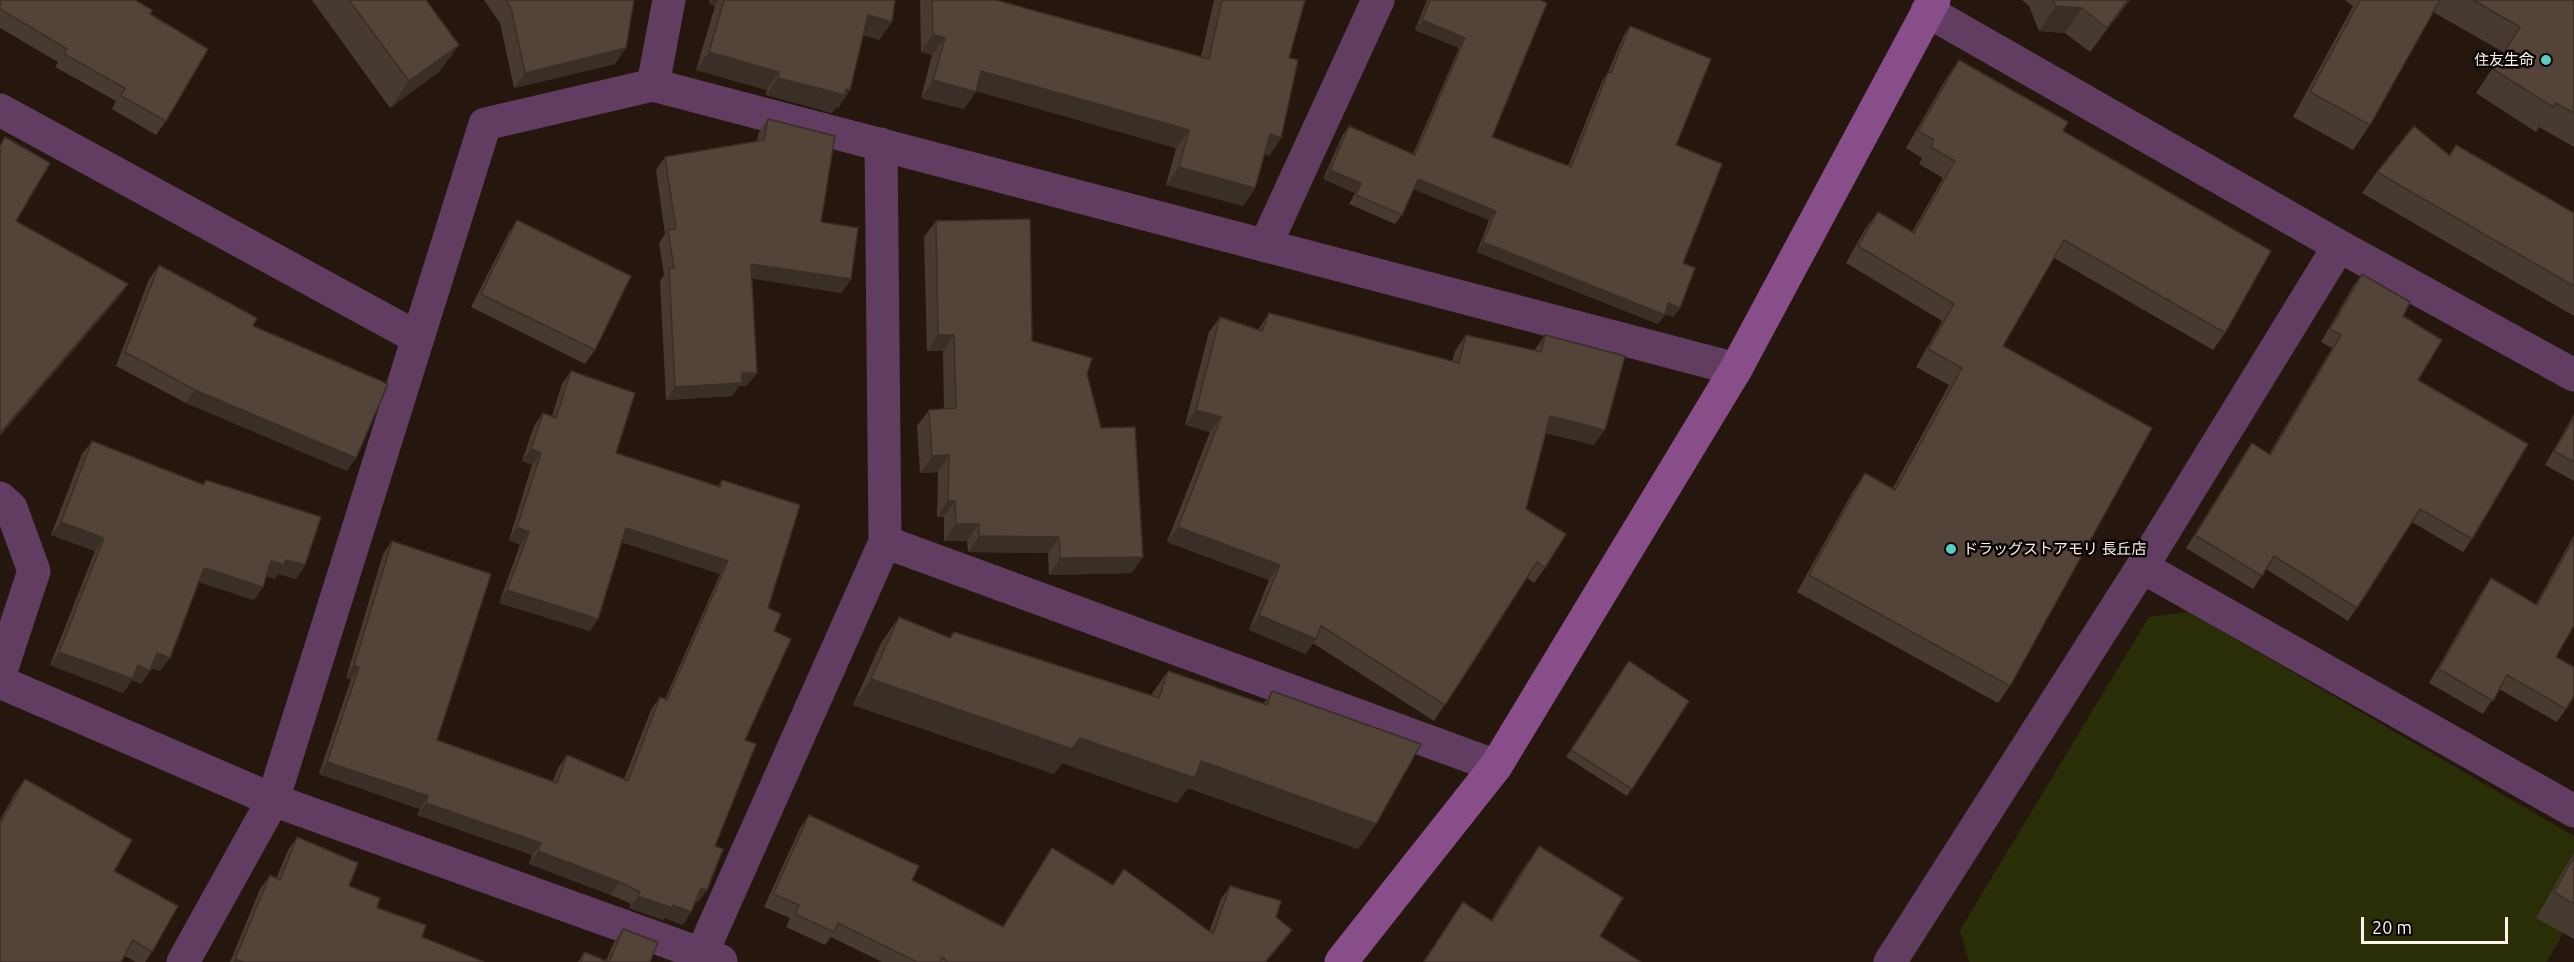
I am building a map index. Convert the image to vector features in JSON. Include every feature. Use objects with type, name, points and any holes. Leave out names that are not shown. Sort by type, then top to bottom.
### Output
[{"type":"street","points":[[653,85],[669,0]]},
{"type":"street","points":[[1265,246],[1378,0]]},
{"type":"street","points":[[1341,962],[1496,766],[1736,369],[1931,5],[2339,246],[2574,375]]},
{"type":"street","points":[[183,962],[273,800],[485,124],[653,85],[1736,369]]},
{"type":"street","points":[[0,110],[418,338]]},
{"type":"street","points":[[0,682],[273,800],[708,959],[885,542],[881,144]]},
{"type":"street","points":[[1894,961],[2142,567],[2339,246]]},
{"type":"street","points":[[0,498],[11,508],[33,571],[0,674]]},
{"type":"street","points":[[885,542],[1496,766]]},
{"type":"street","points":[[2142,567],[2574,811]]},
{"type":"green space","points":[[2189,612],[2574,836],[2574,914],[2547,962],[1969,962],[1960,930],[2149,617]]},
{"type":"building","points":[[0,0],[135,0],[152,10],[150,14],[208,49],[166,121],[121,96],[125,88],[64,54],[67,49],[0,9]]},
{"type":"building","points":[[349,0],[426,0],[459,45],[409,81]]},
{"type":"building","points":[[506,0],[634,0],[626,48],[525,73],[511,8]]},
{"type":"building","points":[[724,0],[895,0],[892,22],[868,15],[850,90],[846,89],[845,95],[778,78],[779,72],[709,52]]},
{"type":"building","points":[[932,0],[996,0],[1209,59],[1222,0],[1305,0],[1289,58],[1298,60],[1281,138],[1270,134],[1255,188],[1179,167],[1189,130],[981,71],[976,92],[933,80],[945,38],[933,34]]},
{"type":"building","points":[[1430,0],[1540,0],[1547,3],[1492,137],[1571,167],[1608,72],[1611,73],[1630,26],[1711,59],[1676,145],[1722,164],[1683,263],[1695,268],[1680,308],[1668,303],[1665,315],[1483,242],[1496,211],[1418,179],[1402,215],[1356,195],[1361,183],[1330,170],[1349,126],[1415,155],[1465,38],[1422,20]]},
{"type":"building","points":[[2053,0],[2128,0],[2107,28],[2082,8],[2056,6]]},
{"type":"building","points":[[2360,0],[2440,0],[2370,125],[2310,92]]},
{"type":"building","name":"住友生命","points":[[2473,0],[2574,0],[2574,113],[2556,103],[2553,107],[2493,69],[2520,27]]},
{"type":"building","points":[[1959,60],[2068,122],[2063,131],[2271,251],[2225,333],[2064,240],[2003,346],[2152,428],[2010,686],[1809,575],[1865,473],[1895,490],[1962,368],[1928,349],[1954,304],[1858,246],[1878,212],[1914,233],[1955,161],[1931,147],[1934,140],[1918,131]]},
{"type":"building","points":[[768,119],[835,136],[821,222],[858,228],[851,279],[751,264],[757,373],[742,373],[742,383],[675,387],[669,268],[674,268],[668,230],[676,229],[665,157],[764,140]]},
{"type":"building","points":[[2414,126],[2450,156],[2456,145],[2574,213],[2574,286],[2377,172]]},
{"type":"building","points":[[5,137],[50,163],[16,221],[128,284],[0,433],[0,146]]},
{"type":"building","points":[[1030,219],[1032,341],[1092,358],[1087,374],[1101,428],[1135,427],[1143,557],[1060,558],[1059,537],[979,536],[979,524],[956,524],[955,501],[948,501],[949,455],[932,456],[929,410],[956,408],[954,335],[938,335],[936,221]]},
{"type":"building","points":[[517,220],[631,276],[595,350],[481,294]]},
{"type":"building","points":[[159,265],[257,318],[253,326],[388,384],[356,458],[195,390],[125,352]]},
{"type":"building","points":[[2362,274],[2410,302],[2403,316],[2442,340],[2418,380],[2528,444],[2472,539],[2420,509],[2357,608],[2274,556],[2262,576],[2195,535],[2252,443],[2270,455],[2341,335],[2330,329]]},
{"type":"building","points":[[1269,313],[1459,363],[1466,335],[1541,352],[1545,335],[1625,356],[1605,430],[1550,416],[1526,509],[1566,534],[1545,568],[1537,562],[1445,705],[1321,626],[1316,639],[1259,615],[1280,565],[1178,527],[1221,417],[1196,410],[1220,317],[1262,331]]},
{"type":"building","points":[[571,371],[635,393],[616,453],[720,487],[722,480],[800,505],[768,608],[781,614],[774,631],[791,639],[745,740],[756,744],[715,846],[723,849],[707,890],[701,888],[691,912],[638,896],[640,892],[620,882],[538,851],[541,843],[426,803],[428,796],[327,762],[359,667],[354,665],[392,541],[491,574],[437,740],[557,783],[567,755],[628,781],[660,697],[667,700],[728,561],[626,528],[598,619],[507,590],[529,532],[517,527],[541,453],[531,449],[543,413],[556,418]]},
{"type":"building","points":[[2574,417],[2574,462],[2554,451]]},
{"type":"building","points":[[92,441],[204,485],[206,480],[321,517],[305,565],[286,560],[284,565],[271,561],[263,587],[204,568],[170,658],[157,653],[150,671],[138,665],[133,679],[59,652],[104,538],[61,522]]},
{"type":"building","points":[[2574,539],[2574,625],[2556,657],[2574,667],[2574,696],[2566,709],[2507,675],[2493,701],[2439,669],[2491,578],[2537,605]]},
{"type":"building","points":[[899,617],[950,638],[954,632],[1159,698],[1168,671],[1267,705],[1272,691],[1421,744],[1376,824],[1201,761],[1195,778],[1080,738],[1072,749],[871,679]]},
{"type":"building","points":[[1629,661],[1689,701],[1632,789],[1571,750]]},
{"type":"building","points":[[25,779],[132,840],[114,871],[178,906],[152,952],[133,940],[121,962],[0,962],[0,822]]},
{"type":"building","points":[[809,815],[919,866],[912,880],[1003,927],[1052,848],[1113,885],[1124,869],[1213,934],[1230,886],[1281,901],[1276,917],[1292,930],[1265,962],[948,962],[942,957],[940,962],[917,962],[838,923],[834,932],[795,914],[799,905],[773,894]]},
{"type":"building","points":[[297,837],[358,863],[349,886],[380,898],[377,908],[426,925],[422,937],[484,962],[244,962],[235,959],[270,875],[280,880]]},
{"type":"building","points":[[1539,846],[1623,898],[1600,936],[1641,962],[1424,962],[1463,902],[1492,921]]},
{"type":"building","points":[[2574,857],[2574,904],[2554,892]]},
{"type":"building","points":[[623,929],[658,942],[650,962],[609,962]]},
{"type":"building","points":[[584,952],[609,962],[581,962]]},
{"type":"place","name":"住友生命","points":[[2546,60]]},
{"type":"place","name":"ドラッグストアモリ 長丘店","points":[[1951,549]]}]
